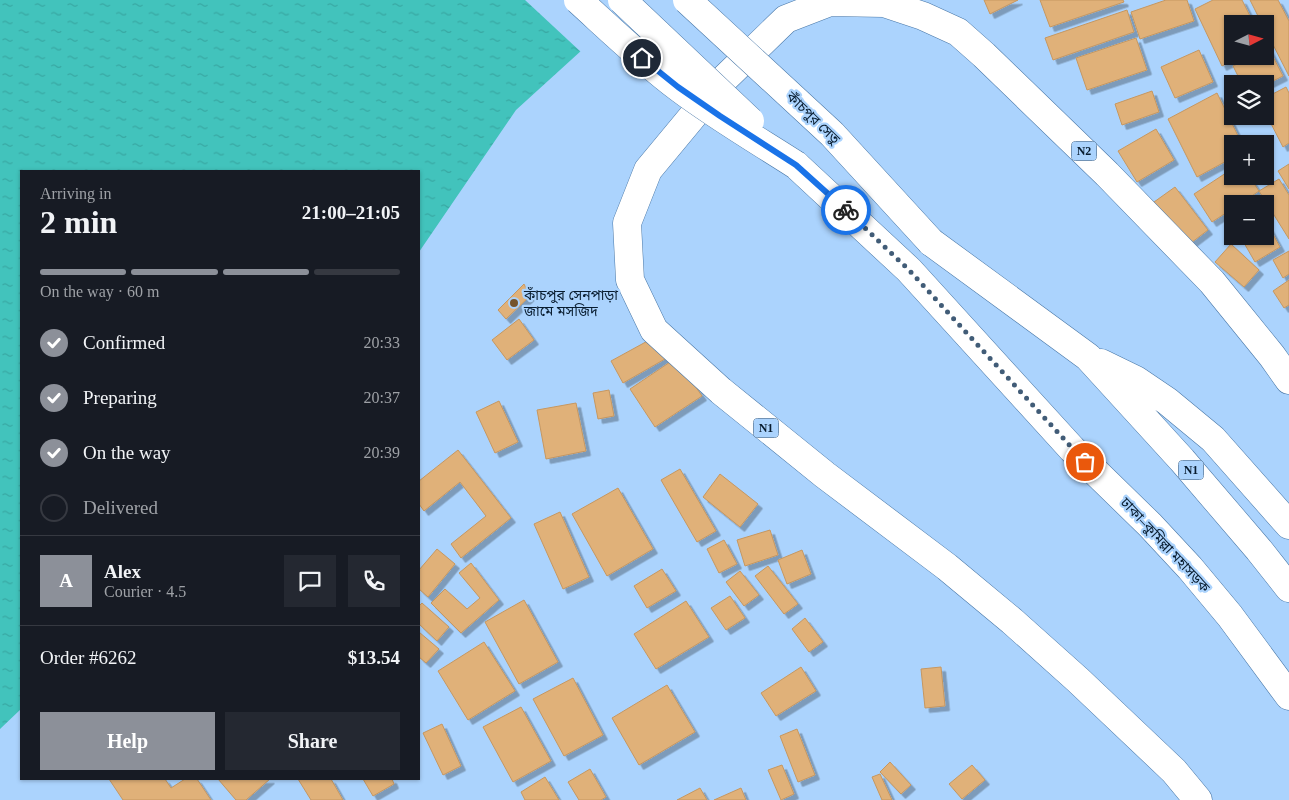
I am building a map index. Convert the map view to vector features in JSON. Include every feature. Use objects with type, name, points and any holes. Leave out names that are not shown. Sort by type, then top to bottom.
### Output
[{"type":"highway","points":[[578,0],[642,58],[678,87],[796,165]]},
{"type":"highway","points":[[622,0],[796,165]]},
{"type":"highway","name":"কাঁচপুর সেতু","points":[[687,0],[832,134],[931,242],[1088,357]]},
{"type":"highway","name":"N2","points":[[830,2],[884,3],[922,16],[958,32],[1107,174],[1206,275],[1272,356],[1289,380]]},
{"type":"highway","name":"N1","points":[[830,2],[786,19],[721,82],[648,170],[627,223],[630,280],[654,330],[714,385],[825,475],[947,567],[1012,621],[1078,680],[1174,771],[1198,800]]},
{"type":"highway","name":"ঢাকা–কুমিল্লা মহাসড়ক","points":[[796,165],[909,270],[1072,449],[1150,525],[1190,568],[1230,616],[1289,696]]},
{"type":"highway","points":[[1088,357],[1136,380],[1167,401],[1213,439],[1289,525]]},
{"type":"highway","name":"N1","points":[[1088,357],[1182,460],[1289,588]]},
{"type":"water","points":[[0,0],[637,0],[516,110],[420,251],[420,170],[20,170],[20,710],[0,729]]},
{"type":"pier","points":[[525,0],[640,0],[582,53]]},
{"type":"building","points":[[984,0],[1018,0],[990,14]]},
{"type":"building","points":[[1040,0],[1123,0],[1124,2],[1050,27]]},
{"type":"building","points":[[1166,0],[1187,0],[1194,21],[1140,39],[1131,12]]},
{"type":"building","points":[[1213,0],[1242,0],[1250,15],[1224,15],[1224,65],[1222,66],[1195,9]]},
{"type":"building","points":[[1250,0],[1278,0],[1289,21],[1289,76],[1274,47],[1274,15],[1258,15]]},
{"type":"building","points":[[1127,10],[1134,32],[1053,60],[1045,38]]},
{"type":"building","points":[[1136,38],[1147,70],[1087,90],[1076,58]]},
{"type":"building","points":[[1199,50],[1213,82],[1175,98],[1161,67]]},
{"type":"building","points":[[1274,59],[1283,76],[1274,80],[1274,75],[1238,75],[1233,66],[1274,65]]},
{"type":"building","points":[[1286,87],[1289,93],[1289,143],[1283,147],[1272,125],[1274,125],[1274,93]]},
{"type":"building","points":[[1152,91],[1159,112],[1122,125],[1115,104]]},
{"type":"building","points":[[1217,93],[1224,107],[1224,125],[1233,125],[1238,135],[1224,135],[1224,162],[1197,177],[1168,119]]},
{"type":"building","points":[[1156,129],[1174,160],[1137,182],[1118,151]]},
{"type":"building","points":[[1289,164],[1289,189],[1278,171]]},
{"type":"building","points":[[1224,174],[1224,185],[1255,185],[1259,191],[1253,195],[1224,195],[1224,214],[1212,222],[1194,194]]},
{"type":"building","points":[[1279,179],[1289,195],[1289,239],[1274,215],[1274,195],[1262,195],[1259,191],[1269,185],[1274,185],[1274,182]]},
{"type":"building","points":[[1175,187],[1208,230],[1187,246],[1154,202]]},
{"type":"building","points":[[1274,236],[1280,247],[1255,262],[1245,245],[1274,245]]},
{"type":"building","points":[[1232,245],[1259,270],[1244,287],[1215,262]]},
{"type":"building","points":[[1289,251],[1289,274],[1283,278],[1273,260]]},
{"type":"building","points":[[1289,280],[1289,305],[1284,308],[1273,291]]},
{"type":"building","name":"কাঁচপুর সেনপাড়া জামে মসজিদ","points":[[524,284],[530,296],[506,319],[498,310]]},
{"type":"building","points":[[519,319],[534,340],[507,360],[492,340]]},
{"type":"building","points":[[653,338],[665,359],[623,383],[611,361]]},
{"type":"building","points":[[676,358],[702,396],[655,427],[630,389]]},
{"type":"building","points":[[609,390],[614,416],[598,419],[593,393]]},
{"type":"building","points":[[499,401],[518,442],[495,453],[476,412]]},
{"type":"building","points":[[576,403],[586,451],[546,459],[537,410]]},
{"type":"building","points":[[458,450],[511,518],[461,558],[451,544],[486,516],[460,482],[424,511],[420,505],[420,480]]},
{"type":"building","points":[[680,469],[716,531],[697,542],[661,480]]},
{"type":"building","points":[[720,474],[758,504],[740,527],[703,497]]},
{"type":"building","points":[[618,488],[653,549],[607,576],[572,514]]},
{"type":"building","points":[[560,512],[589,577],[563,589],[534,524]]},
{"type":"building","points":[[770,530],[778,555],[745,566],[737,540]]},
{"type":"building","points":[[724,540],[737,564],[719,573],[707,549]]},
{"type":"building","points":[[437,549],[455,564],[428,597],[420,590],[420,569]]},
{"type":"building","points":[[802,550],[811,574],[787,584],[778,560]]},
{"type":"building","points":[[471,563],[499,600],[461,633],[431,603],[445,589],[467,609],[480,598],[459,573]]},
{"type":"building","points":[[768,566],[798,604],[784,614],[755,576]]},
{"type":"building","points":[[662,569],[676,591],[647,608],[634,586]]},
{"type":"building","points":[[740,571],[759,595],[744,606],[726,582]]},
{"type":"building","points":[[730,596],[745,618],[726,630],[711,608]]},
{"type":"building","points":[[524,600],[558,662],[519,684],[485,622]]},
{"type":"building","points":[[686,601],[709,637],[656,669],[634,634]]},
{"type":"building","points":[[422,603],[449,627],[437,641],[420,625],[420,605]]},
{"type":"building","points":[[805,618],[823,642],[809,652],[792,629]]},
{"type":"building","points":[[420,633],[439,649],[426,663],[420,658]]},
{"type":"building","points":[[484,642],[515,691],[468,720],[438,671]]},
{"type":"building","points":[[801,667],[816,691],[776,716],[761,693]]},
{"type":"building","points":[[941,667],[945,706],[925,708],[921,669]]},
{"type":"building","points":[[573,678],[603,735],[564,756],[533,699]]},
{"type":"building","points":[[667,685],[695,732],[639,765],[612,718]]},
{"type":"building","points":[[521,707],[551,761],[513,782],[483,727]]},
{"type":"building","points":[[442,724],[461,766],[443,775],[423,733]]},
{"type":"building","points":[[797,729],[815,775],[798,782],[780,736]]},
{"type":"building","points":[[890,762],[911,785],[901,794],[880,772]]},
{"type":"building","points":[[782,765],[794,794],[781,800],[768,770]]},
{"type":"building","points":[[972,765],[985,780],[962,799],[949,784]]},
{"type":"building","points":[[590,769],[606,797],[601,800],[579,800],[568,782]]},
{"type":"building","points":[[880,774],[892,800],[882,800],[872,777]]},
{"type":"building","points":[[545,777],[559,800],[525,800],[521,792]]},
{"type":"building","points":[[110,780],[166,780],[171,788],[183,780],[198,780],[211,800],[123,800]]},
{"type":"building","points":[[219,780],[269,780],[246,800],[236,800]]},
{"type":"building","points":[[299,780],[332,780],[343,800],[311,800]]},
{"type":"building","points":[[364,780],[392,780],[394,784],[373,796]]},
{"type":"building","points":[[700,788],[707,800],[677,800]]},
{"type":"building","points":[[741,788],[746,800],[714,800]]},
{"type":"way so far","points":[[846,210],[909,270],[1085,462]]},
{"type":"place","name":"কাঁচপুর সেনপাড়া জামে মসজিদ","points":[[514,303]]},
{"type":"route","points":[[642,58],[678,87],[796,165],[846,210]]}]
